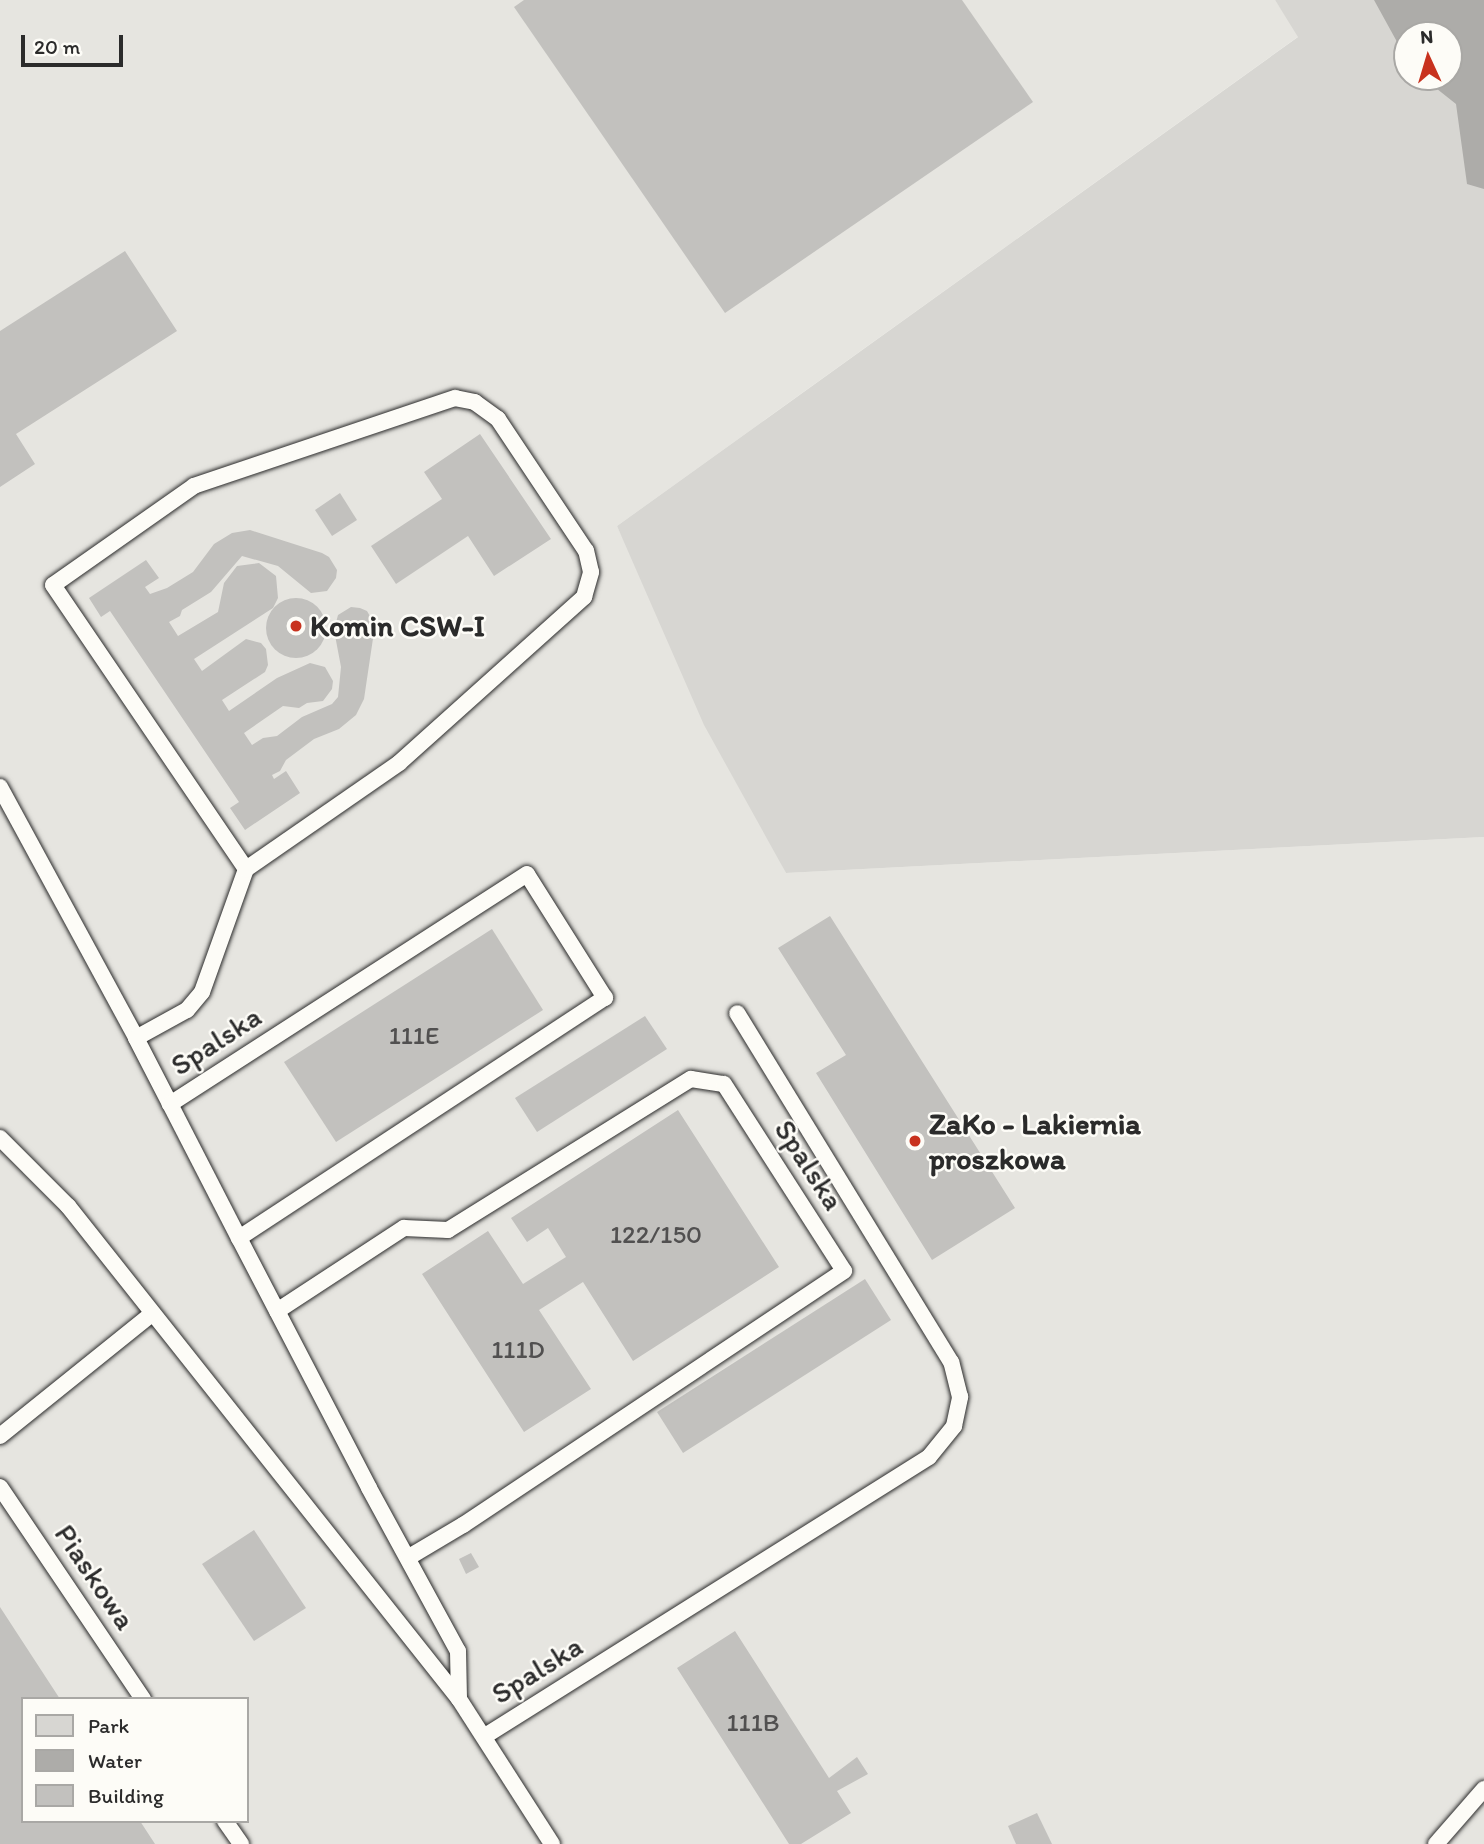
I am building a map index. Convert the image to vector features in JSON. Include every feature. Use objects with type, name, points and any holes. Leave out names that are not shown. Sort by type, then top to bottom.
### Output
[{"type":"lane","points":[[136,1038],[187,1010],[202,992],[246,869],[398,762],[584,597],[591,572],[586,551],[498,419],[475,402],[455,398],[194,486],[53,585],[246,869]]},
{"type":"lane","points":[[0,787],[170,1104]]},
{"type":"lane","name":"Spalska","points":[[239,1238],[605,998],[527,874],[170,1104],[239,1238],[277,1311],[458,1651],[459,1699]]},
{"type":"lane","name":"Spalska","points":[[485,1736],[929,1457],[954,1426],[960,1397],[951,1362],[737,1013]]},
{"type":"lane","name":"Spalska","points":[[277,1311],[404,1228],[448,1230],[691,1079],[724,1084],[844,1271],[463,1525],[409,1557]]},
{"type":"lane","name":"Spalska","points":[[0,1138],[68,1206],[459,1699],[552,1844]]},
{"type":"lane","points":[[0,1436],[152,1314]]},
{"type":"lane","name":"Piaskowa","points":[[0,1487],[142,1697]]},
{"type":"lane","points":[[1436,1844],[1484,1789]]},
{"type":"lane","points":[[226,1823],[241,1844]]},
{"type":"shaded area","points":[[0,0],[1275,0],[1299,36],[617,526],[786,873],[1484,837],[1484,1844],[0,1844]]},
{"type":"green space","points":[[1275,0],[1484,0],[1484,837],[786,873],[704,725],[617,526],[1298,37]]},
{"type":"water","points":[[1374,0],[1484,0],[1484,189],[1467,184],[1456,104],[1440,91],[1463,91],[1463,21],[1393,21],[1393,35]]},
{"type":"building","points":[[524,0],[962,0],[1033,102],[725,313],[514,7]]},
{"type":"building","points":[[125,251],[177,331],[16,434],[35,464],[0,487],[0,331]]},
{"type":"building","points":[[480,434],[551,539],[494,576],[468,536],[396,584],[371,546],[442,499],[424,472]]},
{"type":"building","points":[[340,493],[357,520],[332,536],[315,510]]},
{"type":"building","points":[[250,530],[322,553],[329,557],[337,570],[336,578],[327,591],[311,593],[278,566],[242,556],[211,592],[182,610],[180,616],[169,622],[178,636],[218,612],[224,583],[237,566],[259,563],[276,576],[278,598],[273,608],[194,659],[202,671],[246,639],[261,643],[266,649],[268,665],[265,672],[222,700],[229,711],[277,678],[310,663],[325,667],[333,681],[332,689],[323,701],[307,703],[299,708],[283,706],[244,733],[252,745],[263,738],[277,736],[302,717],[332,704],[338,697],[341,667],[334,630],[338,615],[351,607],[360,608],[367,611],[375,625],[364,699],[356,715],[339,729],[314,739],[286,760],[280,771],[272,775],[274,779],[286,771],[300,793],[245,830],[230,808],[239,802],[110,611],[101,617],[89,598],[146,560],[159,578],[145,587],[150,594],[167,588],[193,572],[214,544],[232,533]]},
{"type":"building","name":"Komin CSW-I","points":[[290,598],[302,598],[321,611],[326,628],[324,640],[313,653],[302,658],[290,658],[271,645],[266,634],[266,622],[279,603]]},
{"type":"building","name":"ZaKo - Lakiernia proszkowa","points":[[830,916],[1015,1208],[932,1260],[816,1073],[846,1055],[778,948]]},
{"type":"building","points":[[492,929],[543,1010],[336,1142],[284,1062]]},
{"type":"building","points":[[645,1016],[667,1049],[537,1132],[515,1098]]},
{"type":"building","points":[[678,1110],[779,1267],[633,1361],[583,1282],[539,1310],[591,1389],[524,1432],[422,1274],[488,1231],[523,1284],[566,1257],[548,1228],[527,1242],[511,1218]]},
{"type":"building","points":[[865,1279],[891,1320],[683,1453],[657,1412]]},
{"type":"building","points":[[254,1530],[306,1608],[254,1641],[202,1564]]},
{"type":"building","points":[[471,1553],[479,1567],[466,1574],[459,1559]]},
{"type":"building","points":[[0,1607],[59,1697],[21,1697],[21,1823],[141,1823],[155,1844],[0,1844]]},
{"type":"building","points":[[735,1631],[829,1778],[857,1757],[868,1774],[837,1791],[851,1813],[801,1844],[789,1844],[677,1668]]},
{"type":"building","points":[[1037,1813],[1052,1844],[1016,1844],[1008,1826]]},
{"type":"place","name":"Komin CSW-I","points":[[296,626]]},
{"type":"place","name":"ZaKo - Lakiernia proszkowa","points":[[915,1141]]}]
